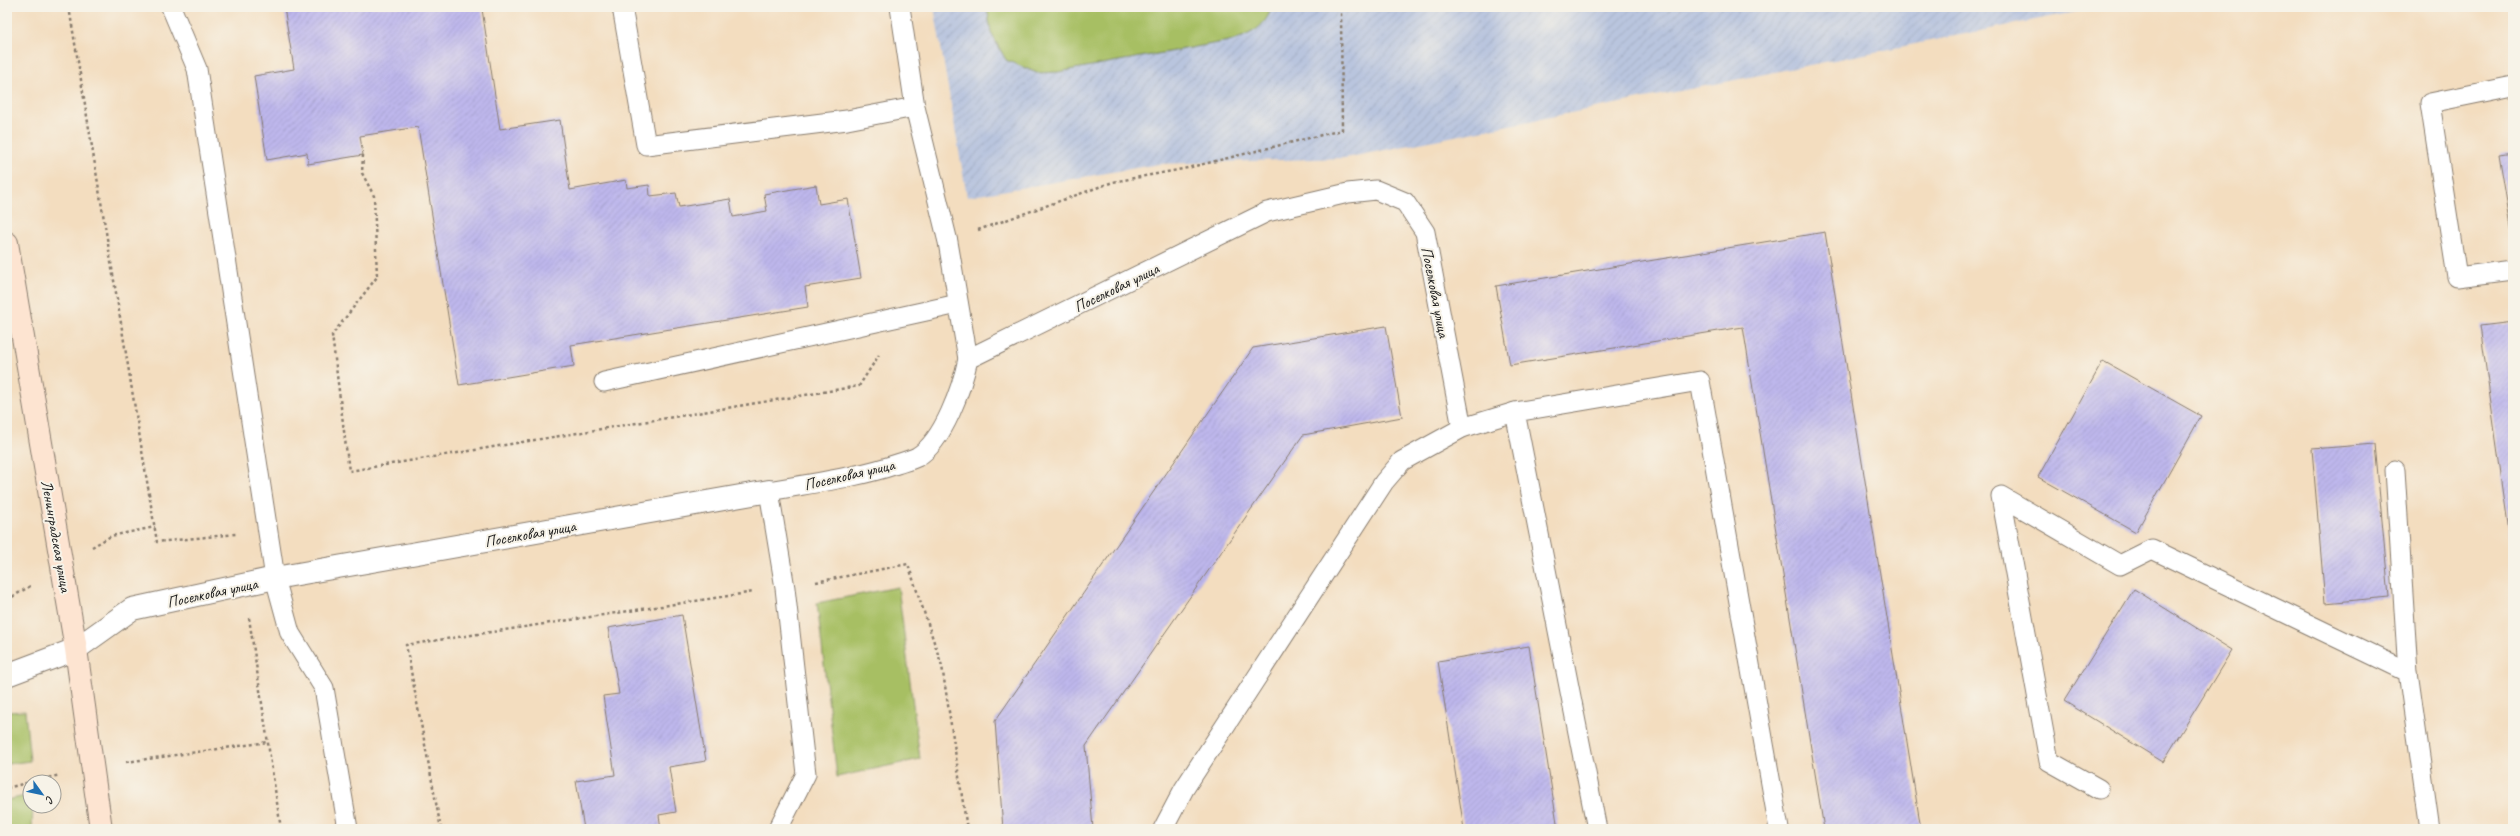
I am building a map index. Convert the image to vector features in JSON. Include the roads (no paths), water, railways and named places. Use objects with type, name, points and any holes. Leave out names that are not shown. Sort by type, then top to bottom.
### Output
[{"type":"main road","name":"Ленинградская улица","points":[[7,243],[76,649],[90,767],[101,829]]},
{"type":"street","name":"Поселковая улица","points":[[7,675],[76,649],[132,609],[275,578],[769,491]]},
{"type":"lane","points":[[171,7],[197,69],[275,578],[290,633],[324,688],[348,829]]},
{"type":"lane","points":[[622,7],[646,145],[847,120],[916,107]]},
{"type":"lane","points":[[900,7],[916,107],[948,242],[968,359]]},
{"type":"lane","points":[[2513,86],[2430,103],[2457,277],[2513,270]]},
{"type":"lane","name":"Поселковая улица","points":[[769,491],[877,471],[918,456],[936,436],[951,412],[962,386],[968,359],[1267,212],[1348,193],[1376,190],[1405,202],[1425,232],[1462,428]]},
{"type":"lane","points":[[604,382],[958,304]]},
{"type":"lane","points":[[1163,829],[1184,789],[1384,482],[1402,461],[1462,428],[1515,412],[1700,381],[1778,829]]},
{"type":"lane","points":[[1515,412],[1597,829]]},
{"type":"lane","points":[[2395,470],[2408,672],[2430,829]]},
{"type":"lane","points":[[769,491],[785,588],[806,774],[778,829]]},
{"type":"lane","points":[[2099,789],[2049,761],[2001,496],[2120,565],[2152,549],[2408,672]]}]
